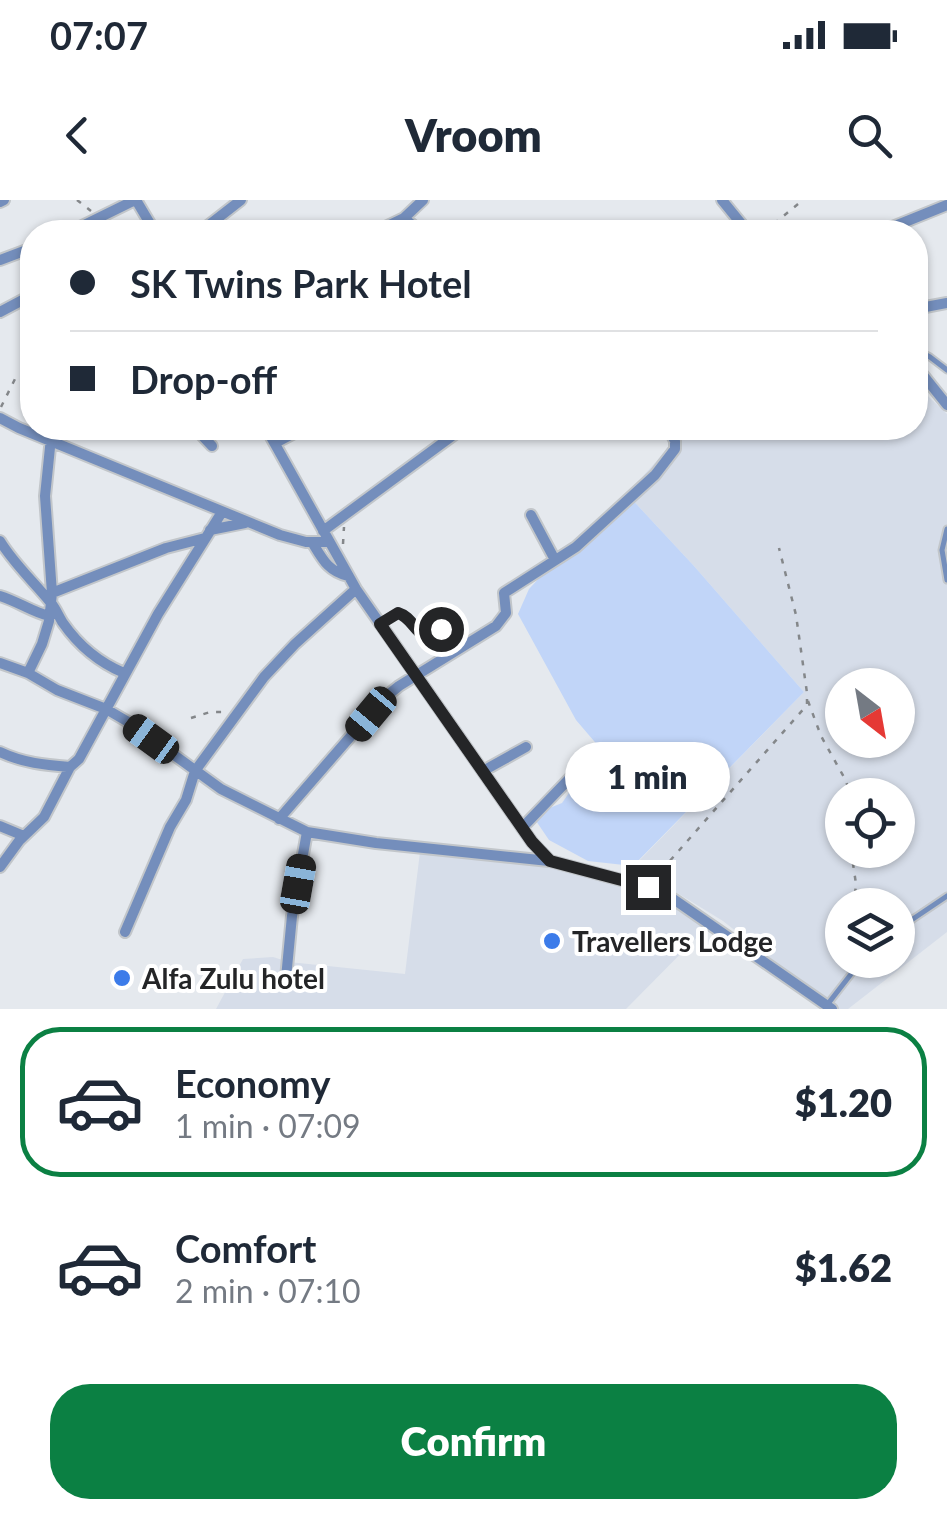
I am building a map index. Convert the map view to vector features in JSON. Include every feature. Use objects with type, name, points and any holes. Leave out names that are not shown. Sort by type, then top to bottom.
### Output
[{"type":"street","points":[[96,220],[136,200]]},
{"type":"street","points":[[215,220],[241,200]]},
{"type":"street","points":[[400,220],[422,200]]},
{"type":"street","points":[[722,200],[738,220]]},
{"type":"street","points":[[909,220],[947,204]]},
{"type":"street","points":[[928,381],[947,405]]},
{"type":"street","points":[[206,440],[212,446]]},
{"type":"street","points":[[273,440],[356,589],[522,828],[550,861]]},
{"type":"street","points":[[275,444],[282,440]]},
{"type":"street","points":[[322,531],[445,440]]},
{"type":"street","points":[[279,818],[383,699],[496,626],[506,614],[504,592],[576,547],[612,516],[670,458],[675,440]]},
{"type":"street","points":[[28,674],[49,618],[46,496],[52,441],[300,542],[329,542]]},
{"type":"street","points":[[0,868],[24,836],[44,818],[124,672],[222,512]]},
{"type":"street","points":[[531,515],[555,560]]},
{"type":"street","points":[[51,598],[166,548],[246,522]]},
{"type":"street","points":[[0,541],[51,598],[66,626],[96,658],[124,672]]},
{"type":"street","points":[[312,542],[327,567],[348,576]]},
{"type":"street","points":[[125,932],[170,826],[186,800],[195,770],[264,677],[356,589]]},
{"type":"street","points":[[0,596],[66,626]]},
{"type":"street","points":[[0,663],[130,723],[222,789],[307,832],[550,861],[648,887],[682,904],[828,1008]]},
{"type":"street","points":[[483,771],[526,746]]},
{"type":"street","points":[[0,752],[35,764],[70,767]]},
{"type":"street","points":[[522,828],[570,778]]},
{"type":"street","points":[[0,826],[24,836]]},
{"type":"street","points":[[286,978],[307,832]]},
{"type":"lane","points":[[947,530],[942,550],[947,580]]},
{"type":"lane","points":[[380,624],[398,613],[407,616],[418,632],[430,636],[455,616]]},
{"type":"lane","points":[[915,917],[947,896]]},
{"type":"lane","points":[[828,1008],[849,978]]},
{"type":"path","points":[[77,200],[100,218]]},
{"type":"path","points":[[779,220],[803,200]]},
{"type":"path","points":[[0,408],[18,373]]},
{"type":"path","points":[[340,560],[349,513]]},
{"type":"path","points":[[779,548],[796,615],[808,700],[821,736],[844,778]]},
{"type":"path","points":[[648,887],[808,700]]},
{"type":"path","points":[[191,718],[210,712],[235,716]]},
{"type":"shaded area","points":[[928,396],[947,414],[947,932],[915,957],[915,888],[825,888],[825,978],[888,978],[848,1009],[835,1009],[723,921],[631,869],[804,692],[627,494],[675,440],[928,440]]},
{"type":"shaded area","points":[[627,494],[804,692],[633,866],[588,861],[549,840],[532,815],[562,803],[600,748],[576,720],[518,614],[529,589]]},
{"type":"shaded area","name":"Travellers Lodge","points":[[420,852],[560,865],[646,884],[710,924],[626,1009],[216,1009],[243,959],[273,957],[405,974]]},
{"type":"place","name":"Travellers Lodge","points":[[552,941]]},
{"type":"place","name":"Alfa Zulu hotel","points":[[122,978]]},
{"type":"route","points":[[441,629],[425,636],[407,616],[398,613],[380,624],[532,842],[550,861],[648,887]]}]
